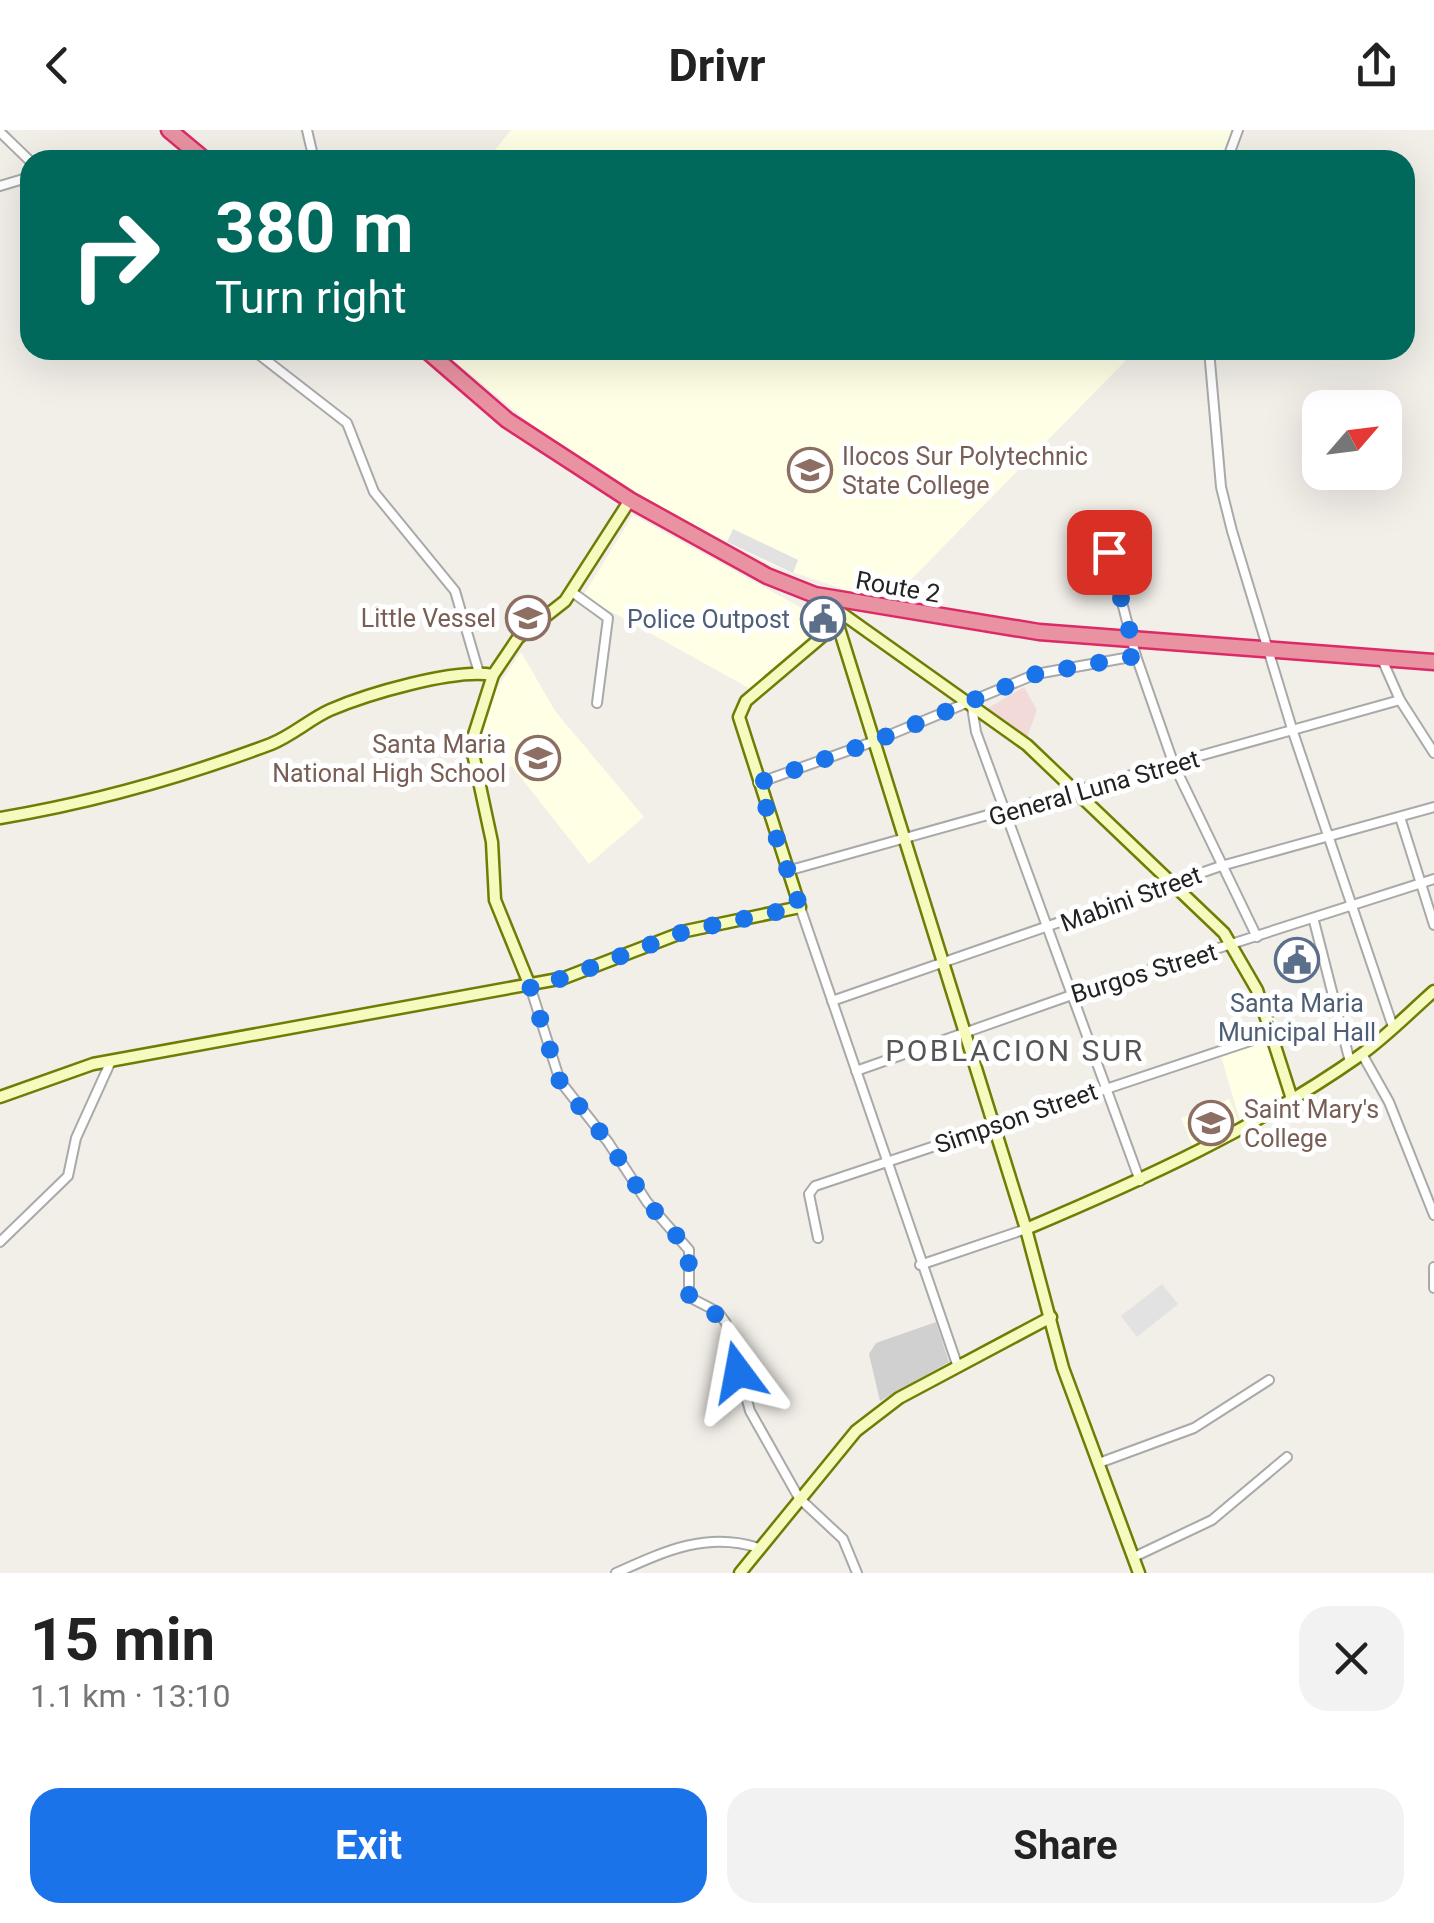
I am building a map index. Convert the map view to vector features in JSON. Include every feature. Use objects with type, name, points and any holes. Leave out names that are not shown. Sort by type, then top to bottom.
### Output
[{"type":"highway","points":[[170,130],[193,150]]},
{"type":"highway","name":"Route 2","points":[[438,360],[507,420],[630,500],[767,576],[815,595],[988,625],[1434,662]]},
{"type":"street","points":[[0,132],[20,151]]},
{"type":"street","points":[[265,360],[347,423],[374,492],[455,591],[479,673]]},
{"type":"street","points":[[1210,360],[1222,487],[1293,732],[1393,1026]]},
{"type":"street","points":[[630,500],[572,592],[518,638],[493,675],[471,752],[492,842],[495,900],[560,1082],[608,1142],[647,1202],[689,1250],[689,1298],[718,1312],[726,1322],[746,1402],[800,1498],[843,1538],[856,1573]]},
{"type":"street","points":[[1136,536],[1112,543],[1108,549],[1136,656],[1174,765],[1256,937]]},
{"type":"street","points":[[572,592],[608,618],[597,703]]},
{"type":"street","points":[[815,595],[1026,745],[1234,945],[1271,1034],[1292,1099]]},
{"type":"street","points":[[833,609],[1026,1229],[1063,1368],[1139,1573]]},
{"type":"street","points":[[838,623],[741,710],[740,728],[920,1265],[958,1367]]},
{"type":"street","points":[[758,783],[970,706],[1036,674],[1136,656]]},
{"type":"street","points":[[1381,657],[1400,700],[1434,753]]},
{"type":"street","points":[[0,818],[218,761],[290,736],[333,708],[479,673],[493,675]]},
{"type":"street","name":"General Luna Street","points":[[786,871],[1080,793],[1400,700]]},
{"type":"street","points":[[970,706],[1069,996],[1140,1180]]},
{"type":"street","name":"Mabini Street","points":[[832,1000],[1221,866],[1434,807]]},
{"type":"street","points":[[1400,817],[1434,925]]},
{"type":"street","name":"Burgos Street","points":[[856,1071],[1069,996],[1434,879]]},
{"type":"street","points":[[0,1097],[58,1074],[111,1061],[564,978],[686,931],[800,907]]},
{"type":"street","points":[[1314,920],[1350,1062]]},
{"type":"street","points":[[920,1265],[1026,1229],[1140,1180],[1250,1126],[1362,1054],[1434,991]]},
{"type":"street","name":"Simpson Street","points":[[818,1238],[810,1189],[1271,1034]]},
{"type":"street","points":[[1362,1054],[1389,1102],[1434,1215]]},
{"type":"street","points":[[0,1242],[68,1176],[76,1138],[111,1061]]},
{"type":"street","points":[[1434,1267],[1434,1288]]},
{"type":"street","points":[[740,1573],[856,1430],[898,1398],[1051,1317]]},
{"type":"street","points":[[1099,1463],[1194,1428],[1270,1380]]},
{"type":"street","points":[[1134,1557],[1212,1520],[1287,1457]]},
{"type":"street","points":[[616,1573],[704,1540],[732,1540],[760,1548]]},
{"type":"shaded area","points":[[511,130],[1235,130],[1227,150],[495,150]]},
{"type":"shaded area","name":"Ilocos Sur Polytechnic State College","points":[[453,360],[1126,360],[891,600],[864,596],[774,566],[668,512],[536,428]]},
{"type":"shaded area","points":[[633,515],[809,612],[826,634],[756,692],[583,596]]},
{"type":"shaded area","points":[[733,529],[798,560],[793,573],[727,542]]},
{"type":"shaded area","name":"Santa Maria National High School","points":[[521,652],[555,711],[644,817],[589,864],[512,766],[488,772],[476,751],[497,688]]},
{"type":"shaded area","points":[[1024,687],[1037,710],[1026,740],[983,711]]},
{"type":"shaded area","points":[[1267,1041],[1284,1096],[1240,1121],[1220,1053]]},
{"type":"shaded area","name":"Saint Mary's College","points":[[1229,1099],[1242,1129],[1195,1152],[1181,1118]]},
{"type":"shaded area","points":[[1162,1284],[1178,1304],[1137,1337],[1121,1316]]},
{"type":"shaded area","points":[[936,1322],[949,1362],[880,1401],[869,1354],[876,1343]]},
{"type":"place","name":"Ilocos Sur Polytechnic State College","points":[[810,470]]},
{"type":"place","name":"Little Vessel","points":[[528,618]]},
{"type":"place","name":"Police Outpost","points":[[823,619]]},
{"type":"place","name":"Santa Maria National High School","points":[[538,758]]},
{"type":"place","name":"Santa Maria Municipal Hall","points":[[1297,960]]},
{"type":"place","name":"Saint Mary's College","points":[[1211,1123]]},
{"type":"district","name":"POBLACION SUR","points":[[1015,1050]]},
{"type":"route","points":[[738,1372],[726,1322],[712,1308],[689,1298],[691,1261],[684,1241],[647,1202],[608,1142],[560,1082],[530,986],[564,978],[620,953],[686,931],[800,907],[758,783],[875,741],[1036,674],[1136,656],[1109,552]]}]
